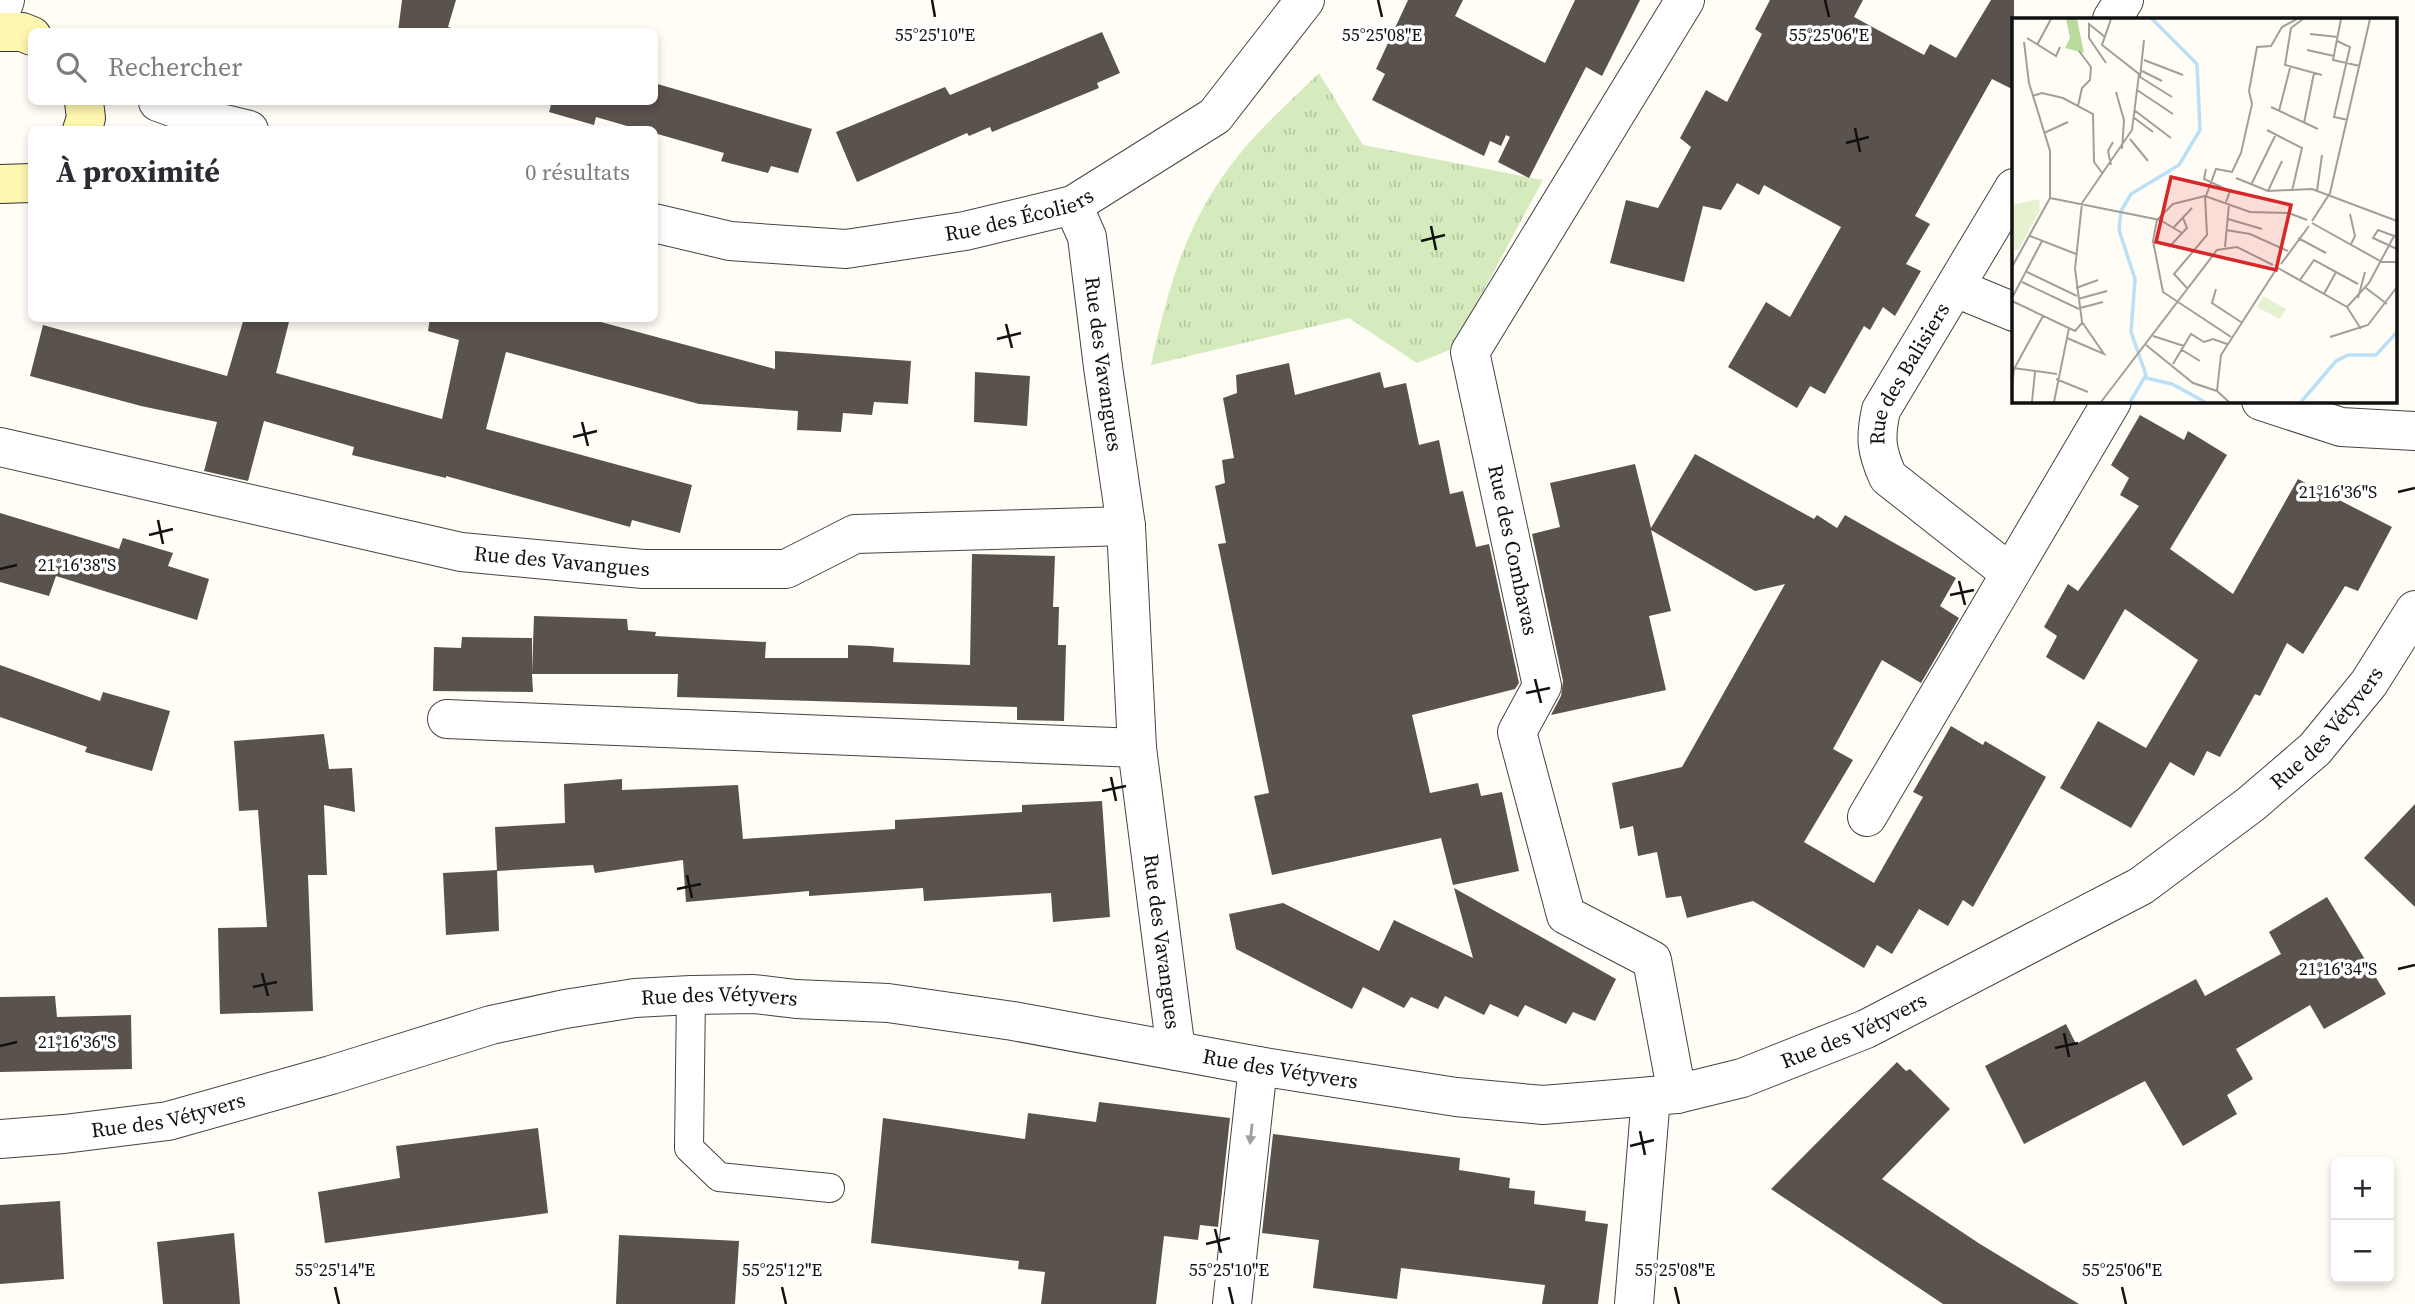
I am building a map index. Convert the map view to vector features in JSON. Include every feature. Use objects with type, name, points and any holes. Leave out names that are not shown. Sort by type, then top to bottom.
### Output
[{"type":"street","points":[[0,14],[5,0]]},
{"type":"street","name":"Rue des Écoliers","points":[[658,224],[730,241],[846,249],[965,230],[1073,205],[1215,116],[1305,0]]},
{"type":"street","name":"Rue des Combavas","points":[[1664,1095],[1652,960],[1566,915],[1517,732],[1542,686],[1470,352],[1685,0]]},
{"type":"street","points":[[2113,18],[2124,0]]},
{"type":"street","points":[[0,32],[28,34]]},
{"type":"street","points":[[83,126],[86,118],[84,105]]},
{"type":"street","points":[[163,105],[195,125]]},
{"type":"street","name":"Rue des Balisiers","points":[[2010,573],[1888,477],[1878,456],[1876,434],[1881,410],[2012,191]]},
{"type":"street","name":"Rue des Vavangues","points":[[1073,205],[1087,237],[1126,526],[1138,748],[1176,1051]]},
{"type":"street","name":"Rue des Balisiers","points":[[1956,288],[2012,311]]},
{"type":"street","points":[[1867,817],[2111,402]]},
{"type":"street","points":[[2265,402],[2341,427],[2415,431]]},
{"type":"street","name":"Rue des Vavangues","points":[[0,447],[461,552],[643,569],[786,569],[855,534],[1126,526]]},
{"type":"street","name":"Rue des Vétyvers","points":[[0,1139],[64,1135],[168,1121],[491,1026],[565,1009],[623,1000],[691,995],[754,994],[796,999],[888,1003],[1013,1021],[1394,1089],[1543,1105],[1664,1095],[1742,1078],[1866,1029],[2141,886],[2251,804],[2315,749],[2369,683],[2415,610]]},
{"type":"street","points":[[447,719],[1138,748]]},
{"type":"street","points":[[1232,1304],[1258,1066]]},
{"type":"street","points":[[1634,1304],[1664,1095]]},
{"type":"lane","points":[[691,995],[689,1148],[719,1177],[830,1188]]},
{"type":"green space","points":[[1319,73],[1363,145],[1543,180],[1452,349],[1417,363],[1349,318],[1151,365],[1165,306],[1183,251],[1208,199],[1252,140]]},
{"type":"building","points":[[402,0],[456,0],[448,27],[452,28],[398,28]]},
{"type":"building","points":[[1408,0],[1463,0],[1455,16],[1545,63],[1575,0],[1640,0],[1602,76],[1586,67],[1529,178],[1498,162],[1510,137],[1506,135],[1501,146],[1490,141],[1484,156],[1372,100],[1385,74],[1376,69]]},
{"type":"building","points":[[1770,0],[1863,0],[1854,17],[1924,55],[1930,44],[1956,58],[1991,0],[2014,0],[2012,89],[1992,79],[1915,216],[1930,224],[1906,264],[1921,271],[1895,316],[1883,307],[1870,330],[1864,326],[1825,394],[1810,386],[1797,408],[1728,367],[1766,302],[1790,317],[1841,227],[1764,185],[1759,195],[1737,183],[1721,210],[1703,206],[1684,282],[1610,263],[1626,200],[1658,208],[1691,147],[1680,138],[1706,90],[1727,102],[1762,34],[1755,29]]},
{"type":"building","points":[[1102,32],[1120,73],[1097,83],[1099,88],[992,132],[990,127],[969,136],[967,133],[857,182],[836,132],[945,87],[950,95]]},
{"type":"building","points":[[658,84],[812,129],[798,173],[771,166],[768,173],[721,161],[724,153],[658,134],[658,126],[627,126],[596,117],[594,125],[549,112],[551,105],[658,105]]},
{"type":"building","points":[[243,322],[289,322],[276,373],[442,419],[459,340],[428,331],[429,322],[601,322],[775,369],[775,351],[911,361],[908,404],[874,402],[872,415],[843,413],[841,432],[797,430],[798,411],[699,404],[506,352],[486,429],[692,485],[680,533],[632,520],[630,527],[446,476],[352,455],[354,447],[264,421],[248,481],[204,471],[217,422],[141,406],[30,376],[43,325],[227,376]]},
{"type":"building","points":[[1289,363],[1295,395],[1380,372],[1384,388],[1406,383],[1419,445],[1439,440],[1450,494],[1463,491],[1476,547],[1489,544],[1519,683],[1515,689],[1412,715],[1430,793],[1478,783],[1481,796],[1502,792],[1519,871],[1453,885],[1441,838],[1272,875],[1254,796],[1269,793],[1218,544],[1226,543],[1215,486],[1225,483],[1222,460],[1234,458],[1223,398],[1237,393],[1236,375]]},
{"type":"building","points":[[975,372],[1030,376],[1027,426],[974,422]]},
{"type":"building","points":[[2140,415],[2184,440],[2188,431],[2227,455],[2170,549],[2233,594],[2298,479],[2392,527],[2358,591],[2345,586],[2303,654],[2287,643],[2260,696],[2255,694],[2220,757],[2207,751],[2194,776],[2170,762],[2131,828],[2060,788],[2098,721],[2146,748],[2198,660],[2125,609],[2084,680],[2046,657],[2057,636],[2044,627],[2068,584],[2078,591],[2139,506],[2120,495],[2129,478],[2111,465]]},
{"type":"building","points":[[1695,454],[1814,519],[1817,515],[1837,528],[1845,515],[1956,578],[1940,606],[1959,618],[1921,683],[1882,660],[1833,749],[1853,760],[1804,842],[1874,883],[1923,797],[1913,792],[1951,726],[1983,745],[1985,741],[2046,777],[1973,907],[1963,900],[1948,926],[1919,909],[1892,954],[1877,945],[1864,968],[1753,901],[1687,918],[1681,896],[1666,898],[1657,852],[1638,856],[1633,826],[1620,829],[1612,783],[1682,767],[1785,584],[1755,591],[1651,530],[1671,611],[1649,616],[1666,690],[1551,715],[1561,696],[1563,681],[1532,534],[1560,527],[1550,483],[1635,464],[1651,528]]},
{"type":"building","points":[[0,513],[119,549],[123,538],[173,553],[168,566],[209,579],[197,620],[56,576],[49,596],[0,582]]},
{"type":"building","points":[[972,554],[1055,556],[1053,607],[1059,607],[1058,645],[1066,645],[1064,721],[1017,720],[1017,707],[677,697],[678,674],[532,674],[533,692],[433,691],[434,647],[461,648],[462,637],[532,638],[532,673],[534,616],[627,619],[628,630],[656,632],[655,636],[766,642],[765,658],[848,658],[848,645],[894,648],[893,662],[970,665]]},
{"type":"building","points":[[0,665],[100,701],[103,692],[170,711],[152,771],[85,752],[87,747],[0,717]]},
{"type":"building","points":[[324,734],[329,769],[352,768],[355,812],[324,805],[327,875],[308,875],[313,1011],[220,1014],[218,928],[267,927],[258,810],[239,811],[234,741]]},
{"type":"building","points":[[622,779],[622,790],[738,785],[743,839],[895,829],[895,820],[1022,812],[1022,805],[1102,801],[1110,917],[1053,922],[1051,893],[924,901],[923,888],[809,896],[809,891],[686,902],[683,860],[595,873],[593,865],[497,871],[495,827],[565,823],[564,784]]},
{"type":"building","points":[[2415,804],[2415,907],[2364,858]]},
{"type":"building","points":[[497,870],[499,931],[446,935],[443,873]]},
{"type":"building","points":[[1454,888],[1616,979],[1595,1021],[1573,1012],[1566,1024],[1525,1005],[1518,1017],[1490,1004],[1484,1015],[1445,996],[1438,1009],[1411,997],[1404,1008],[1363,987],[1352,1009],[1236,949],[1229,914],[1283,903],[1379,951],[1394,920],[1473,958]]},
{"type":"building","points":[[2327,897],[2386,994],[2324,1029],[2310,1005],[2236,1049],[2253,1079],[2227,1095],[2237,1114],[2183,1146],[2145,1081],[2024,1144],[1985,1066],[2066,1024],[2076,1044],[2196,979],[2205,996],[2281,954],[2269,932]]},
{"type":"building","points":[[55,996],[57,1017],[131,1015],[132,1069],[0,1072],[0,997]]},
{"type":"building","points":[[1897,1062],[1906,1071],[1910,1069],[1950,1109],[1882,1179],[1980,1244],[2079,1304],[1943,1304],[1771,1189]]},
{"type":"building","points":[[1099,1102],[1230,1118],[1218,1227],[1200,1225],[1198,1240],[1164,1236],[1156,1304],[1041,1304],[1045,1272],[1018,1269],[1019,1261],[871,1243],[883,1118],[1025,1139],[1028,1113],[1096,1122]]},
{"type":"building","points":[[538,1128],[548,1213],[325,1243],[318,1192],[400,1178],[396,1146]]},
{"type":"building","points":[[1273,1134],[1460,1158],[1459,1170],[1510,1178],[1509,1188],[1535,1191],[1534,1204],[1586,1211],[1585,1221],[1608,1224],[1598,1304],[1542,1304],[1545,1285],[1401,1268],[1397,1299],[1313,1288],[1319,1240],[1262,1233]]},
{"type":"building","points":[[60,1201],[64,1279],[0,1284],[0,1205]]},
{"type":"building","points":[[234,1233],[240,1304],[163,1304],[157,1242]]},
{"type":"building","points":[[619,1235],[739,1241],[735,1304],[616,1304]]}]
